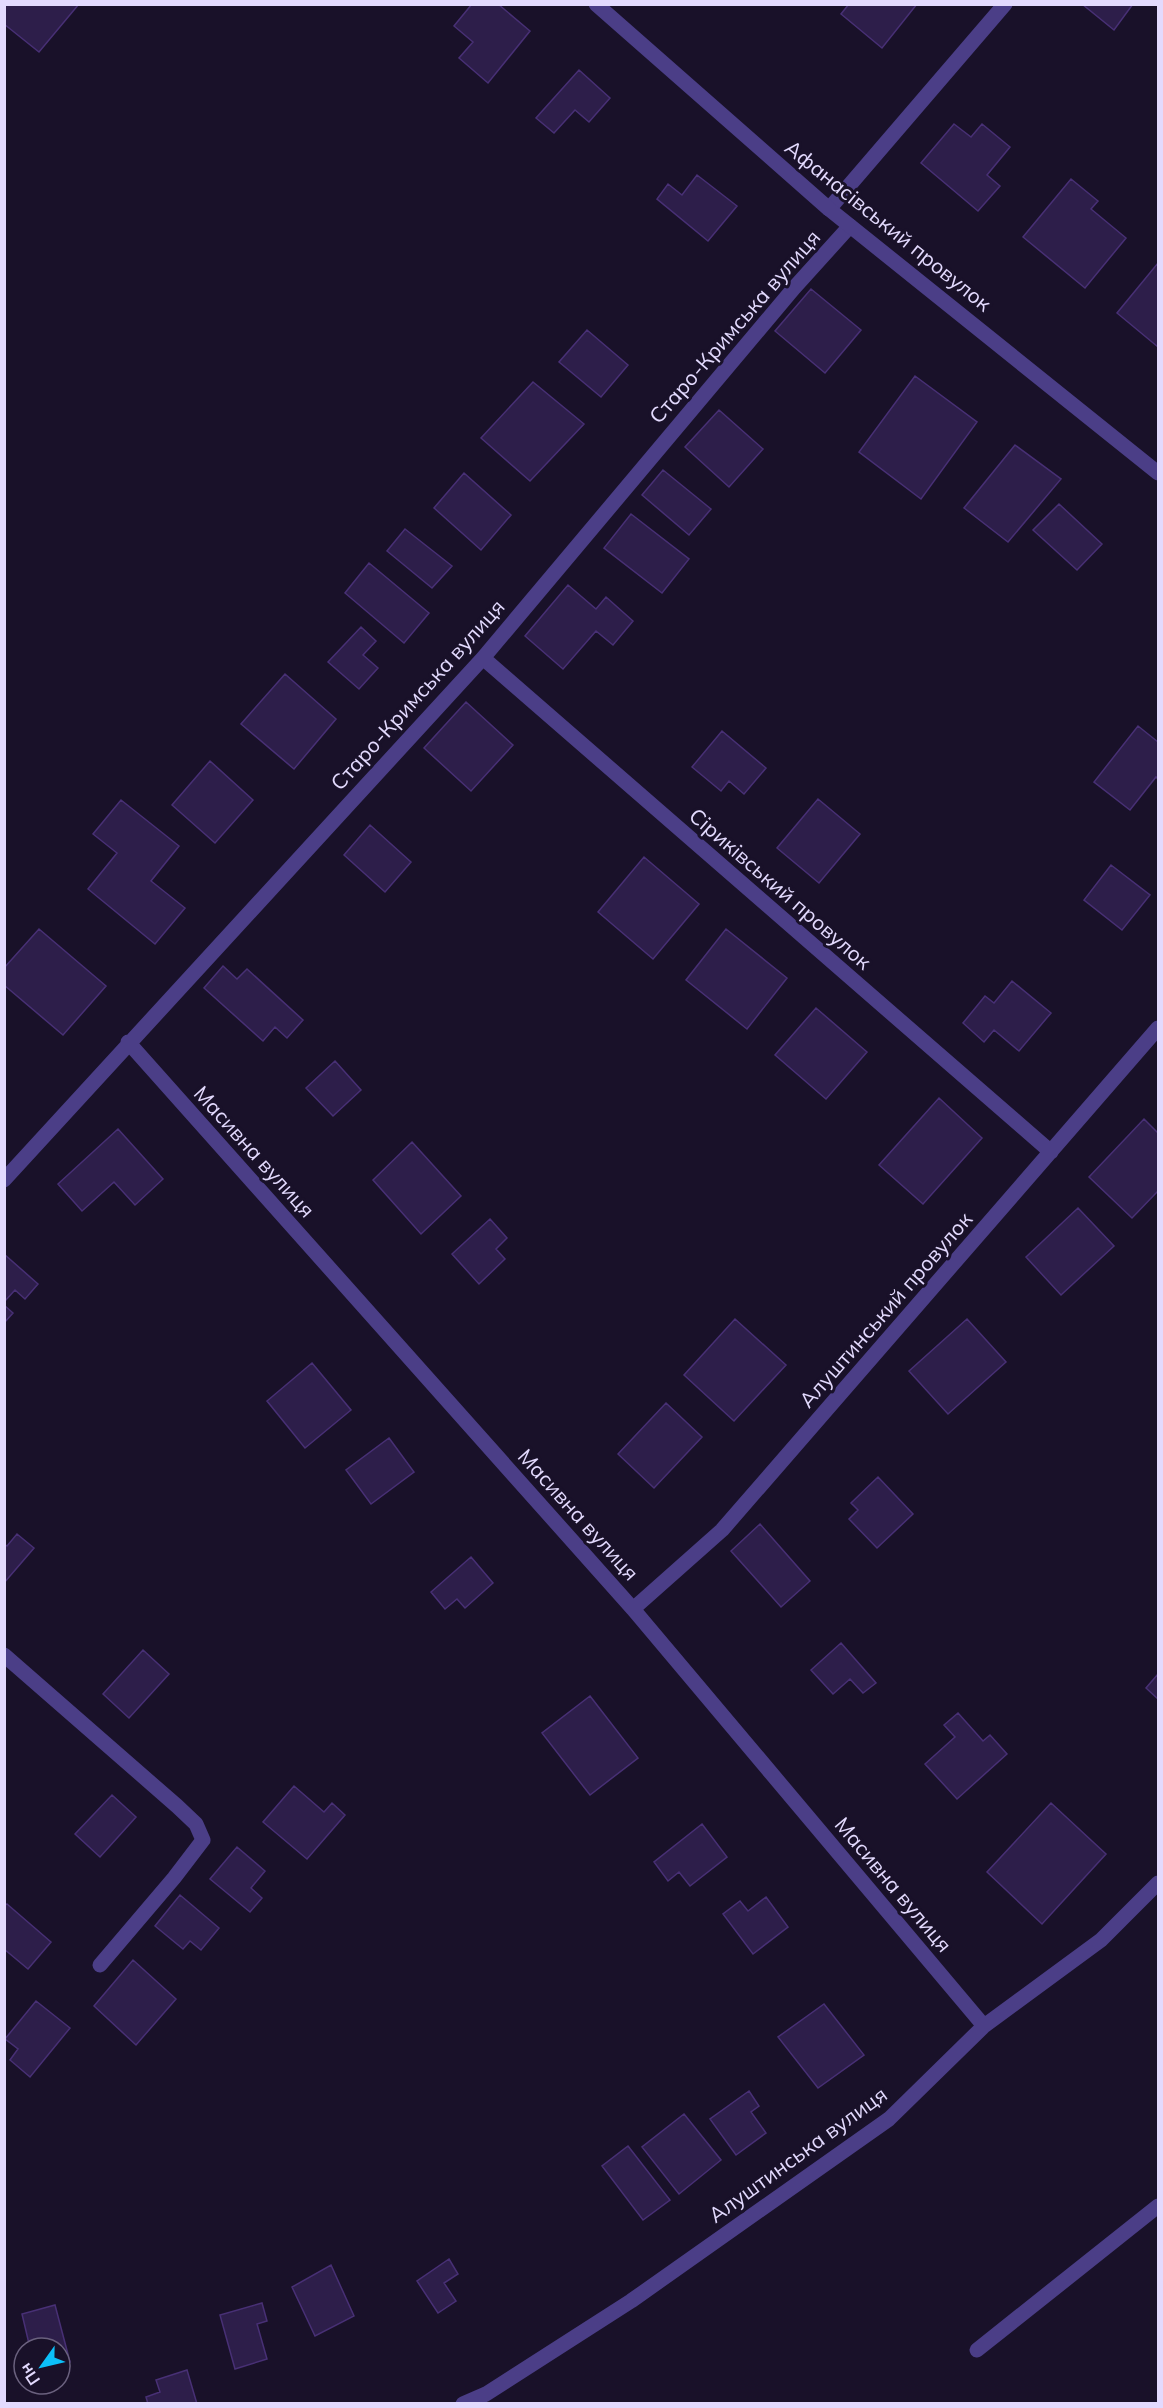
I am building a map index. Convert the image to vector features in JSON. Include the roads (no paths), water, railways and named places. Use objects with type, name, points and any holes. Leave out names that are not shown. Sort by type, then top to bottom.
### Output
[{"type":"street","name":"Афанасівський провулок","points":[[596,4],[850,226],[1158,473]]},
{"type":"street","name":"Старо-Кримська вулиця","points":[[829,208],[1005,4]]},
{"type":"street","name":"Старо-Кримська вулиця","points":[[4,1180],[128,1042],[483,658],[794,288],[850,226]]},
{"type":"street","name":"Сіриківський провулок","points":[[483,658],[1051,1152]]},
{"type":"street","name":"Алуштинський провулок","points":[[633,1609],[722,1530],[1158,1028]]},
{"type":"street","name":"Масивна вулиця","points":[[128,1042],[633,1609],[984,2026]]},
{"type":"street","points":[[4,1655],[177,1806],[196,1824],[203,1840],[100,1965]]},
{"type":"street","name":"Алуштинська вулиця","points":[[463,2403],[486,2394],[630,2301],[889,2119],[984,2026],[1101,1940],[1158,1883]]},
{"type":"street","points":[[977,2350],[1158,2206]]}]
